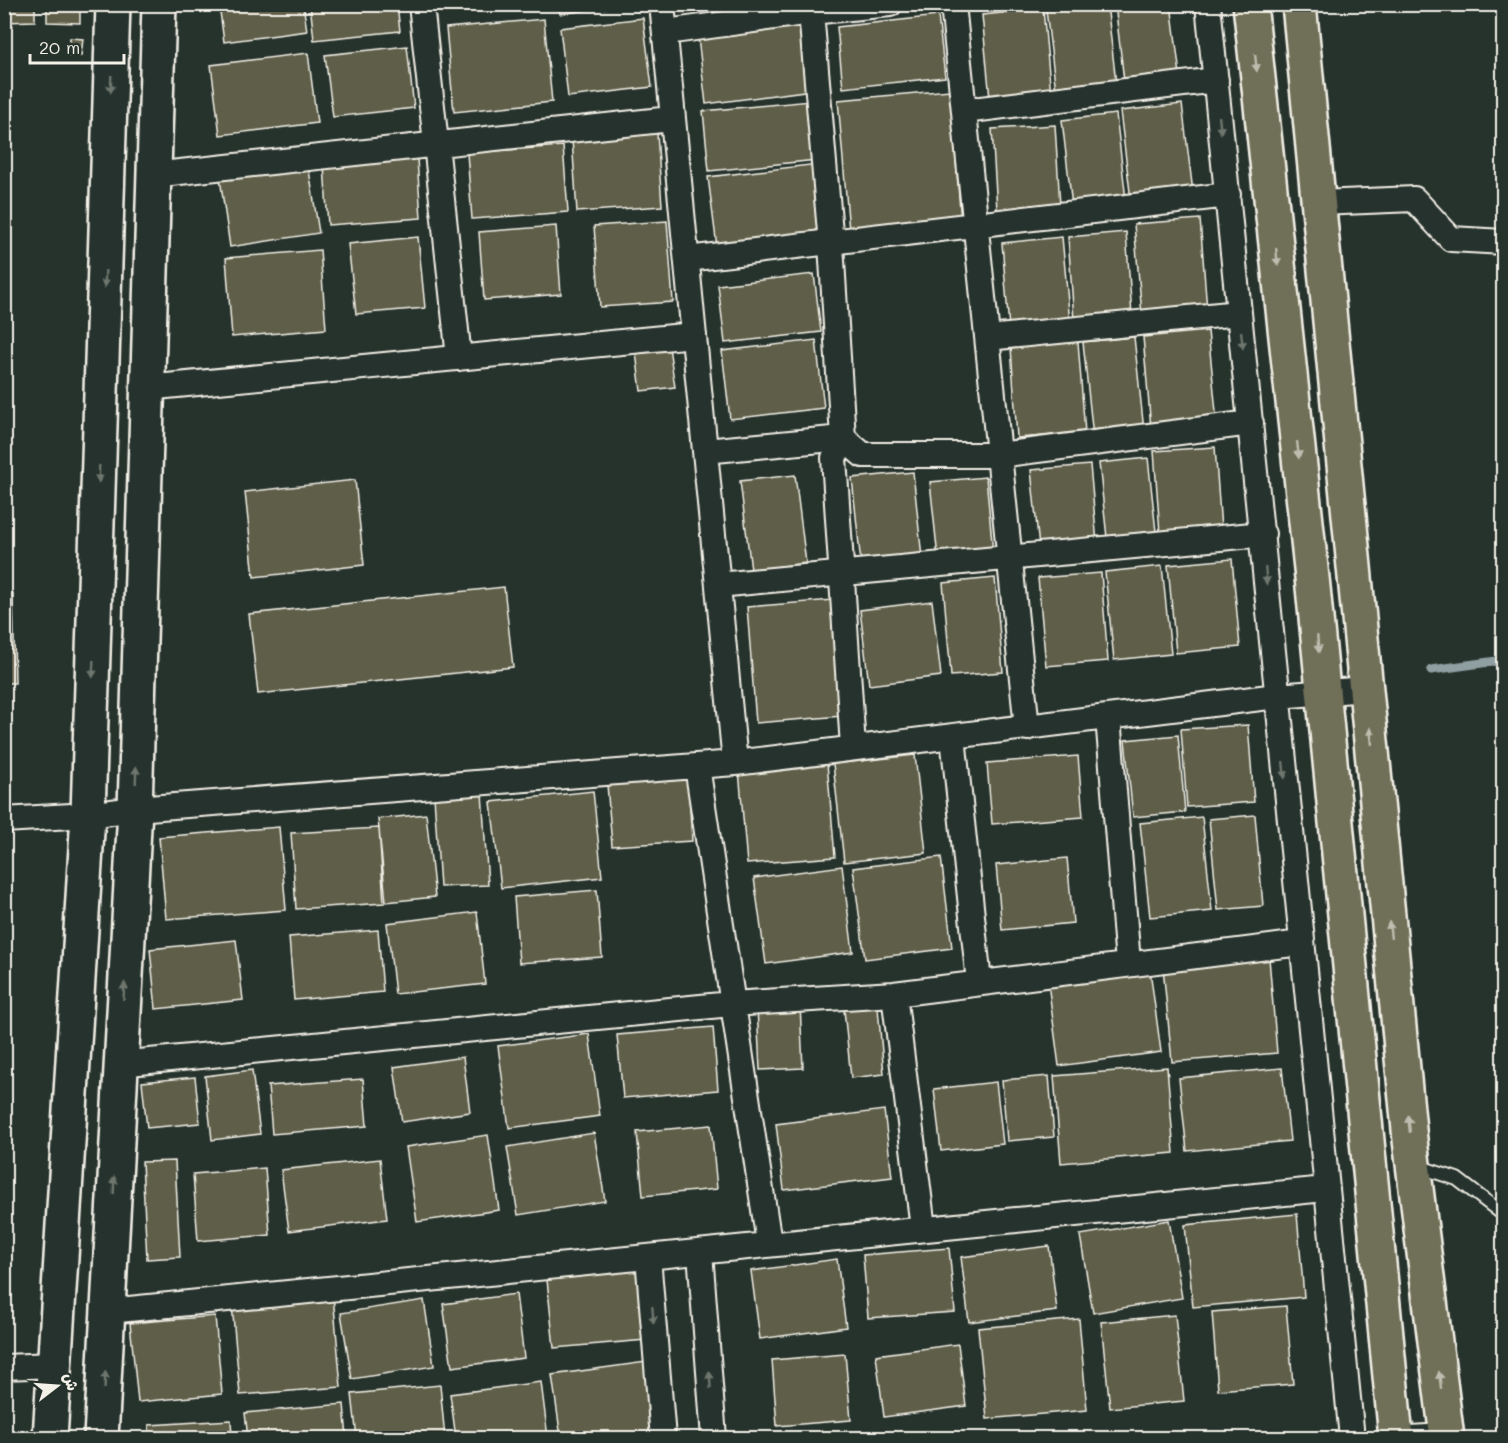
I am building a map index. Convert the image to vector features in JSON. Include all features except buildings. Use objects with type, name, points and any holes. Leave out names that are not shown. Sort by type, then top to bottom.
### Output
[{"type":"main road","points":[[50,1438],[88,815],[113,4]]},
{"type":"main road","points":[[101,1438],[109,1311],[119,1064],[135,810],[152,175],[159,4]]},
{"type":"main road","points":[[1250,4],[1323,693],[1396,1438]]},
{"type":"main road","points":[[1299,4],[1414,1165],[1447,1437]]},
{"type":"street","points":[[421,4],[459,358]]},
{"type":"street","points":[[662,4],[671,119],[687,260],[735,763]]},
{"type":"street","points":[[666,33],[716,14],[811,12],[890,4]]},
{"type":"street","points":[[953,4],[1027,728]]},
{"type":"street","points":[[1208,4],[1263,534],[1325,1189],[1352,1438]]},
{"type":"street","points":[[811,12],[831,244],[843,438],[834,458],[854,747]]},
{"type":"street","points":[[964,111],[1216,80]]},
{"type":"street","points":[[152,175],[671,119]]},
{"type":"street","points":[[687,260],[1228,195]]},
{"type":"street","points":[[1319,203],[1414,199],[1451,239],[1503,242]]},
{"type":"street","points":[[988,338],[1239,313]]},
{"type":"street","points":[[146,388],[694,335]]},
{"type":"street","points":[[705,451],[843,438],[863,455],[999,454],[1251,423]]},
{"type":"street","points":[[718,585],[1263,534]]},
{"type":"street","points":[[4,820],[735,763],[1277,696],[1366,689]]},
{"type":"street","points":[[1108,717],[1128,963]]},
{"type":"street","points":[[953,737],[979,982]]},
{"type":"street","points":[[697,766],[731,1004],[769,1243]]},
{"type":"street","points":[[119,1064],[731,1004],[894,994],[1301,943]]},
{"type":"street","points":[[894,994],[923,1228]]},
{"type":"street","points":[[109,1311],[1325,1189]]},
{"type":"street","points":[[700,1252],[714,1438]]},
{"type":"street","points":[[648,1257],[663,1438]]},
{"type":"street","points":[[4,1367],[54,1365]]},
{"type":"street","points":[[1409,1438],[1447,1437]]},
{"type":"lane","points":[[1414,1165],[1457,1179],[1503,1215]]},
{"type":"waterway","points":[[1431,670],[1504,660]]}]
